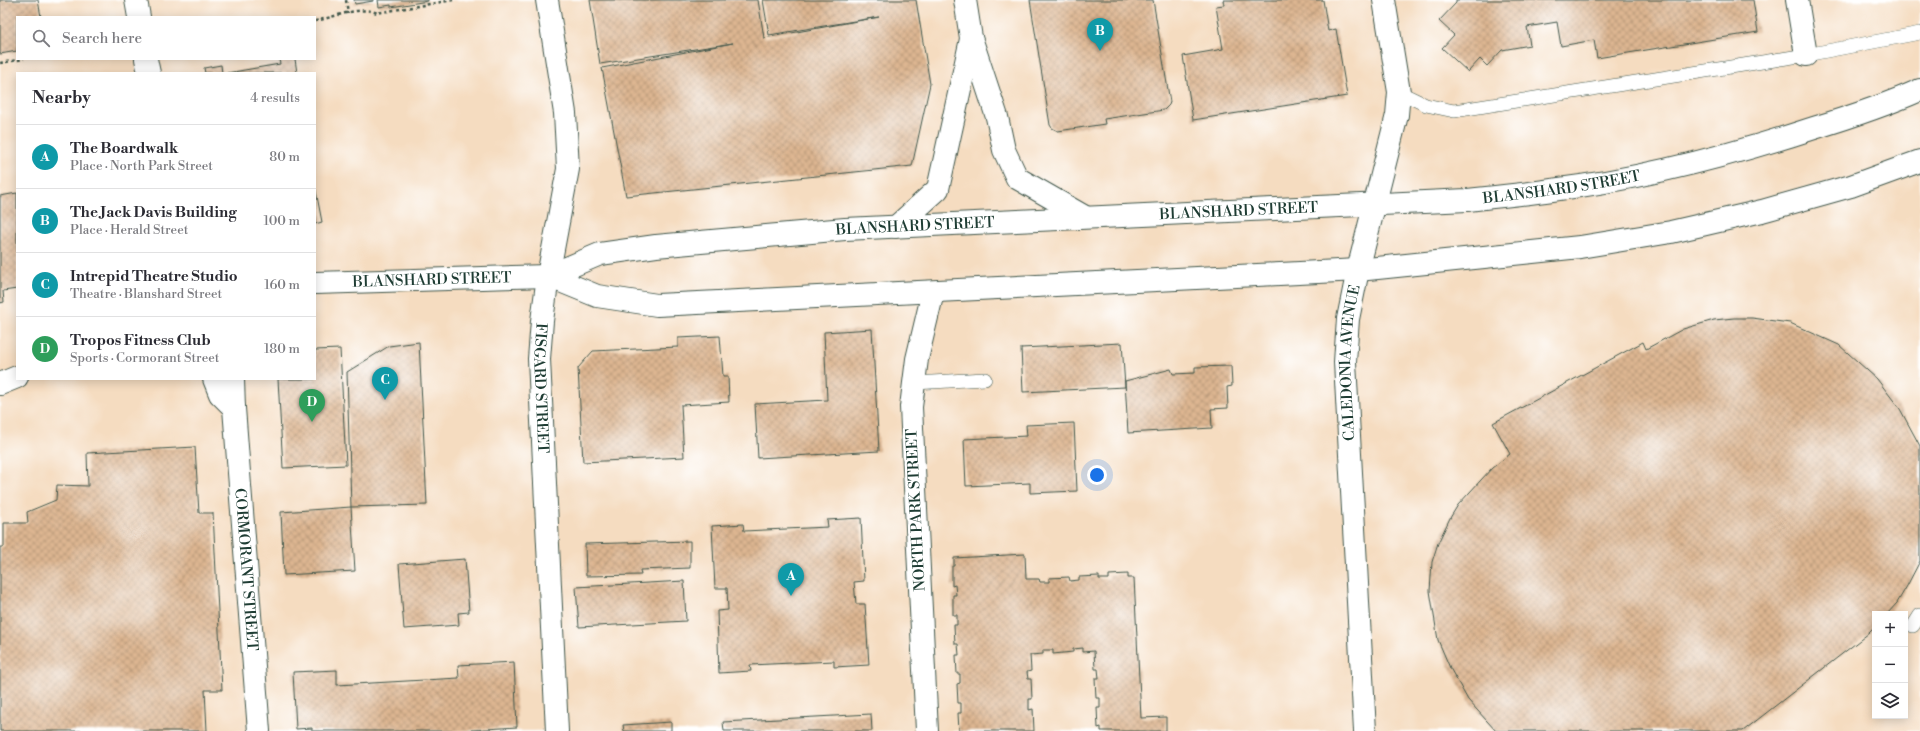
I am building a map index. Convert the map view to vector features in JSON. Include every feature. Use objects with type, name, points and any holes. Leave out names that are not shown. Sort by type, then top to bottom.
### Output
[{"type":"main road","points":[[136,0],[139,16]]},
{"type":"main road","name":"FISGARD STREET","points":[[547,0],[565,112],[568,169],[548,276],[539,359],[556,731]]},
{"type":"main road","points":[[965,0],[971,38],[997,117],[1004,150],[1017,178],[1085,217]]},
{"type":"main road","name":"CALEDONIA AVENUE","points":[[1365,731],[1345,362],[1348,319],[1358,270],[1397,115],[1399,92],[1384,0]]},
{"type":"main road","points":[[1797,0],[1806,54]]},
{"type":"main road","points":[[896,227],[938,189],[971,38]]},
{"type":"main road","points":[[146,60],[149,72]]},
{"type":"main road","name":"BLANSHARD STREET","points":[[316,283],[548,276],[600,254],[649,247],[845,229],[1374,205],[1475,199],[1552,190],[1633,177],[1693,164],[1769,143],[1855,115],[1920,90]]},
{"type":"main road","name":"BLANSHARD STREET","points":[[548,276],[597,296],[656,305],[1358,270],[1580,247],[1671,232],[1762,211],[1851,186],[1919,162]]},
{"type":"main road","name":"NORTH PARK STREET","points":[[927,731],[911,407],[917,359],[933,292]]},
{"type":"main road","points":[[0,384],[16,377]]},
{"type":"main road","points":[[214,380],[220,394],[234,408]]},
{"type":"main road","name":"CORMORANT STREET","points":[[233,380],[259,731]]},
{"type":"lane","points":[[1399,92],[1426,105],[1454,111],[1806,54],[1920,33]]},
{"type":"lane","points":[[914,383],[985,379]]},
{"type":"lane","points":[[1912,626],[1920,615]]},
{"type":"path","points":[[346,0],[348,13]]},
{"type":"path","points":[[316,21],[348,13],[371,10],[377,12],[453,0]]},
{"type":"path","points":[[0,63],[18,60]]},
{"type":"building","points":[[0,0],[38,0],[41,16],[16,16],[16,51],[0,54]]},
{"type":"building","points":[[354,0],[373,0],[373,1],[355,4]]},
{"type":"building","points":[[378,0],[428,1],[391,7],[391,5],[379,7]]},
{"type":"building","points":[[590,0],[758,0],[764,38],[879,17],[769,35],[763,0],[916,0],[930,84],[912,166],[626,196],[602,68],[733,43],[600,64]]},
{"type":"building","points":[[1030,0],[1153,0],[1170,102],[1169,105],[1164,110],[1104,119],[1105,124],[1058,131],[1052,128],[1050,125]]},
{"type":"building","points":[[1223,0],[1323,0],[1328,31],[1336,29],[1347,96],[1193,120],[1183,56],[1223,49],[1216,6],[1224,5]]},
{"type":"building","points":[[1456,0],[1753,0],[1758,32],[1597,58],[1594,40],[1561,46],[1557,22],[1527,27],[1530,45],[1502,50],[1487,66],[1480,59],[1468,72],[1442,48],[1454,35],[1439,21],[1456,3]]},
{"type":"building","points":[[279,60],[295,60],[297,72],[233,72],[280,64]]},
{"type":"building","points":[[221,65],[222,72],[205,72],[204,68]]},
{"type":"building","points":[[316,191],[322,222],[316,224]]},
{"type":"building","points":[[16,193],[16,289],[3,291],[4,302],[0,303],[0,196]]},
{"type":"building","points":[[1752,318],[1790,323],[1839,345],[1877,379],[1900,409],[1920,446],[1920,561],[1907,586],[1897,603],[1890,611],[1872,611],[1872,630],[1869,633],[1743,731],[1496,731],[1468,700],[1450,668],[1438,640],[1430,591],[1432,562],[1438,543],[1450,518],[1458,505],[1492,468],[1510,454],[1493,423],[1643,342],[1646,349],[1683,329],[1714,320]]},
{"type":"building","points":[[872,329],[879,451],[758,458],[755,404],[827,400],[824,332]]},
{"type":"building","points":[[720,336],[723,376],[728,376],[729,402],[681,405],[684,457],[583,462],[578,368],[593,351],[678,347],[678,338]]},
{"type":"building","points":[[419,342],[427,505],[351,507],[347,372],[389,346]]},
{"type":"building","points":[[1122,343],[1125,387],[1023,392],[1021,348]]},
{"type":"building","points":[[340,349],[346,465],[283,468],[278,380],[316,380],[316,350]]},
{"type":"building","points":[[1231,366],[1232,386],[1227,387],[1228,408],[1211,409],[1212,428],[1128,433],[1125,381],[1171,369],[1173,374],[1195,373],[1195,367]]},
{"type":"building","points":[[1074,423],[1077,491],[1030,493],[1030,483],[966,486],[964,439],[1027,436],[1026,425]]},
{"type":"building","points":[[195,447],[199,513],[213,513],[222,690],[205,690],[207,731],[0,731],[0,547],[4,547],[4,523],[28,523],[27,512],[56,500],[57,485],[88,486],[87,453]]},
{"type":"building","points":[[351,507],[355,571],[284,575],[281,512]]},
{"type":"building","points":[[861,518],[864,581],[854,582],[856,604],[865,604],[869,665],[834,667],[834,661],[750,665],[751,671],[719,673],[717,611],[728,610],[727,588],[715,588],[712,526],[743,524],[744,531],[828,527],[827,520]]},
{"type":"building","points":[[690,541],[690,568],[640,570],[641,575],[586,576],[585,544]]},
{"type":"building","points":[[1025,554],[1026,579],[1039,579],[1040,582],[1049,582],[1049,578],[1069,577],[1070,581],[1079,580],[1079,577],[1099,576],[1099,579],[1109,579],[1109,575],[1128,574],[1128,578],[1134,578],[1141,718],[1166,717],[1166,731],[1101,731],[1101,727],[1098,728],[1097,708],[1100,708],[1100,698],[1096,698],[1095,678],[1099,678],[1098,669],[1095,669],[1094,651],[1083,652],[1083,648],[1073,649],[1073,652],[1053,654],[1053,650],[1043,650],[1043,654],[1030,655],[1031,671],[1027,672],[1028,679],[1031,679],[1032,699],[1029,699],[1029,710],[1033,709],[1034,731],[959,731],[958,713],[961,713],[961,703],[958,703],[957,684],[960,683],[960,674],[957,674],[956,655],[959,655],[958,644],[955,644],[954,625],[957,625],[957,615],[953,615],[953,595],[956,595],[955,585],[952,586],[952,566],[954,566],[954,558]]},
{"type":"building","points":[[465,559],[469,612],[458,613],[459,625],[404,629],[399,564]]},
{"type":"building","points":[[684,581],[686,621],[579,627],[576,587]]},
{"type":"building","points":[[514,662],[517,727],[455,731],[312,731],[312,728],[296,729],[293,672],[337,670],[337,685],[459,678],[458,665]]},
{"type":"building","points":[[871,714],[872,731],[724,731],[723,722]]},
{"type":"building","points":[[671,722],[671,731],[624,731],[623,725]]},
{"type":"place","name":"The Jack Davis Building","points":[[1100,51]]},
{"type":"place","name":"Intrepid Theatre Studio","points":[[385,400]]},
{"type":"place","name":"Tropos Fitness Club","points":[[312,422]]},
{"type":"place","name":"The Boardwalk","points":[[791,596]]}]
